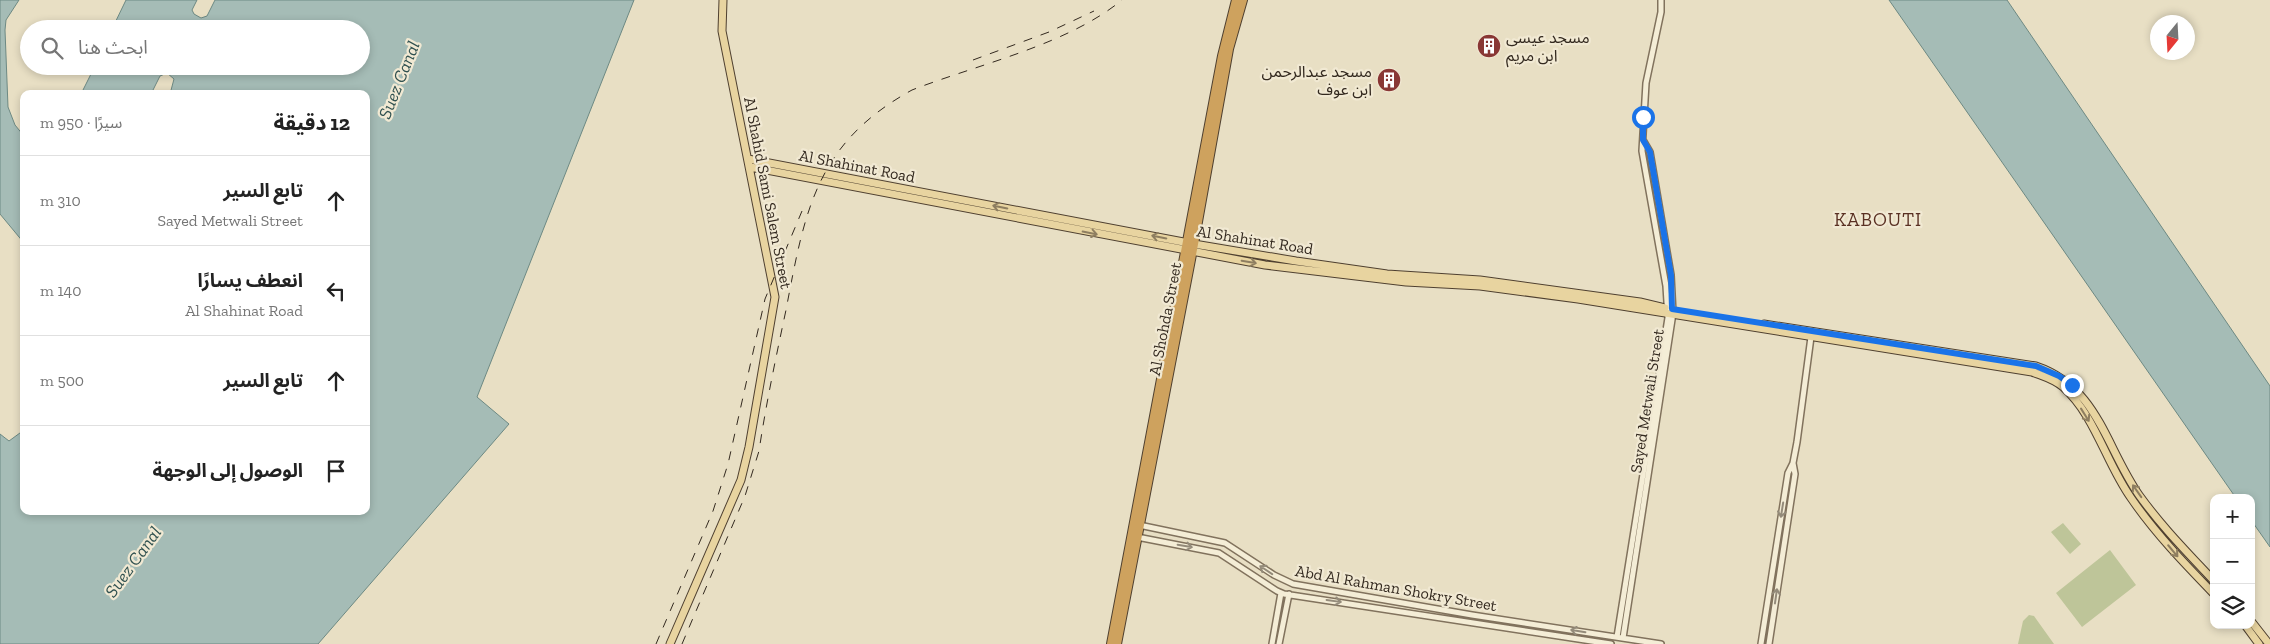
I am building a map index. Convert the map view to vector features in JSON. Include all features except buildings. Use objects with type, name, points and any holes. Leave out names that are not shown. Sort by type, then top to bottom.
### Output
[{"type":"highway","name":"Al Shohda Street","points":[[1190,247],[1224,45],[1236,0]]},
{"type":"highway","name":"Al Shohda Street","points":[[1110,644],[1229,49],[1243,0]]},
{"type":"highway","name":"Al Shohda Street","points":[[1117,644],[1170,349]]},
{"type":"main road","name":"Al Shahid Sami Salem Street","points":[[670,644],[741,480],[749,447],[775,306],[775,288],[722,31],[723,0]]},
{"type":"main road","name":"Al Shahinat Road","points":[[749,163],[1190,247],[1281,267],[1296,265],[1480,280],[1640,302],[1670,311],[1760,326]]},
{"type":"main road","name":"Al Shahinat Road","points":[[1190,247],[1282,258],[1296,265]]},
{"type":"main road","points":[[1281,267],[1284,264],[1282,258]]},
{"type":"main road","points":[[1760,326],[1811,337],[2019,369],[2044,376],[2059,384],[2072,396],[2085,415],[2131,498],[2175,554],[2210,590]]},
{"type":"main road","points":[[1760,326],[2020,363],[2036,366],[2059,376],[2072,385],[2085,399],[2129,480],[2158,521],[2178,545],[2210,577]]},
{"type":"main road","points":[[2255,626],[2269,644]]},
{"type":"main road","points":[[2248,629],[2259,644]]},
{"type":"street","name":"Sayed Metwali Street","points":[[1623,638],[1670,311],[1671,275],[1650,152],[1643,140],[1646,83],[1661,12],[1661,0]]},
{"type":"street","name":"Sayed Metwali Street","points":[[1616,637],[1670,311]]},
{"type":"street","points":[[1762,644],[1788,473],[1793,463],[1811,337]]},
{"type":"street","points":[[1769,644],[1795,474],[1793,463]]},
{"type":"street","name":"Abd Al Rahman Shokry Street","points":[[1139,525],[1219,541],[1286,582],[1401,603],[1661,644]]},
{"type":"street","points":[[1150,539],[1150,532],[1153,528]]},
{"type":"street","name":"Abd Al Rahman Shokry Street","points":[[1137,537],[1213,551],[1281,593],[1612,644]]},
{"type":"street","points":[[1232,561],[1236,558],[1238,551]]},
{"type":"street","points":[[1243,569],[1245,562],[1249,558]]},
{"type":"street","points":[[1272,644],[1281,593]]},
{"type":"street","points":[[1279,644],[1288,594]]},
{"type":"street","points":[[1388,608],[1390,601]]},
{"type":"street","points":[[1401,603],[1401,610]]},
{"type":"street","points":[[1275,625],[1282,626]]},
{"type":"green space","points":[[2063,523],[2081,544],[2070,554],[2051,532]]},
{"type":"green space","points":[[2110,550],[2136,585],[2082,627],[2056,593]]},
{"type":"green space","points":[[2029,615],[2034,616],[2054,644],[2018,644],[2023,621]]},
{"type":"water","points":[[0,0],[19,0],[6,20],[5,30],[8,107],[15,125],[20,131],[20,238],[0,214]]},
{"type":"water","name":"Suez Canal","points":[[126,0],[197,0],[192,10],[194,14],[201,18],[207,16],[215,0],[634,0],[477,397],[509,424],[318,644],[0,644],[0,434],[9,441],[20,433],[20,515],[370,515],[370,90],[171,90],[174,79],[169,75],[370,75],[370,20],[116,20]]},
{"type":"water","points":[[1889,0],[2007,0],[2270,386],[2270,547],[2255,526],[2255,494],[2233,494]]},
{"type":"water","points":[[90,75],[162,75],[153,90],[83,90]]},
{"type":"railway","points":[[682,644],[745,496],[759,451],[771,380],[800,241],[820,182],[835,157],[854,133],[880,111],[912,90],[1049,41],[1100,16],[1122,0]]},
{"type":"railway","points":[[973,60],[1049,32],[1094,11]]},
{"type":"railway","points":[[656,644],[713,511],[728,464],[765,299],[802,211]]},
{"type":"place","name":"مسجد عيسى ابن مريم","points":[[1489,46]]},
{"type":"place","name":"مسجد عبدالرحمن ابن عوف","points":[[1389,80]]},
{"type":"district","name":"KABOUTI","points":[[1878,219]]},
{"type":"route","points":[[1643,117],[1643,140],[1650,152],[1671,275],[1672,309],[2036,366],[2048,370],[2072,385]]}]
